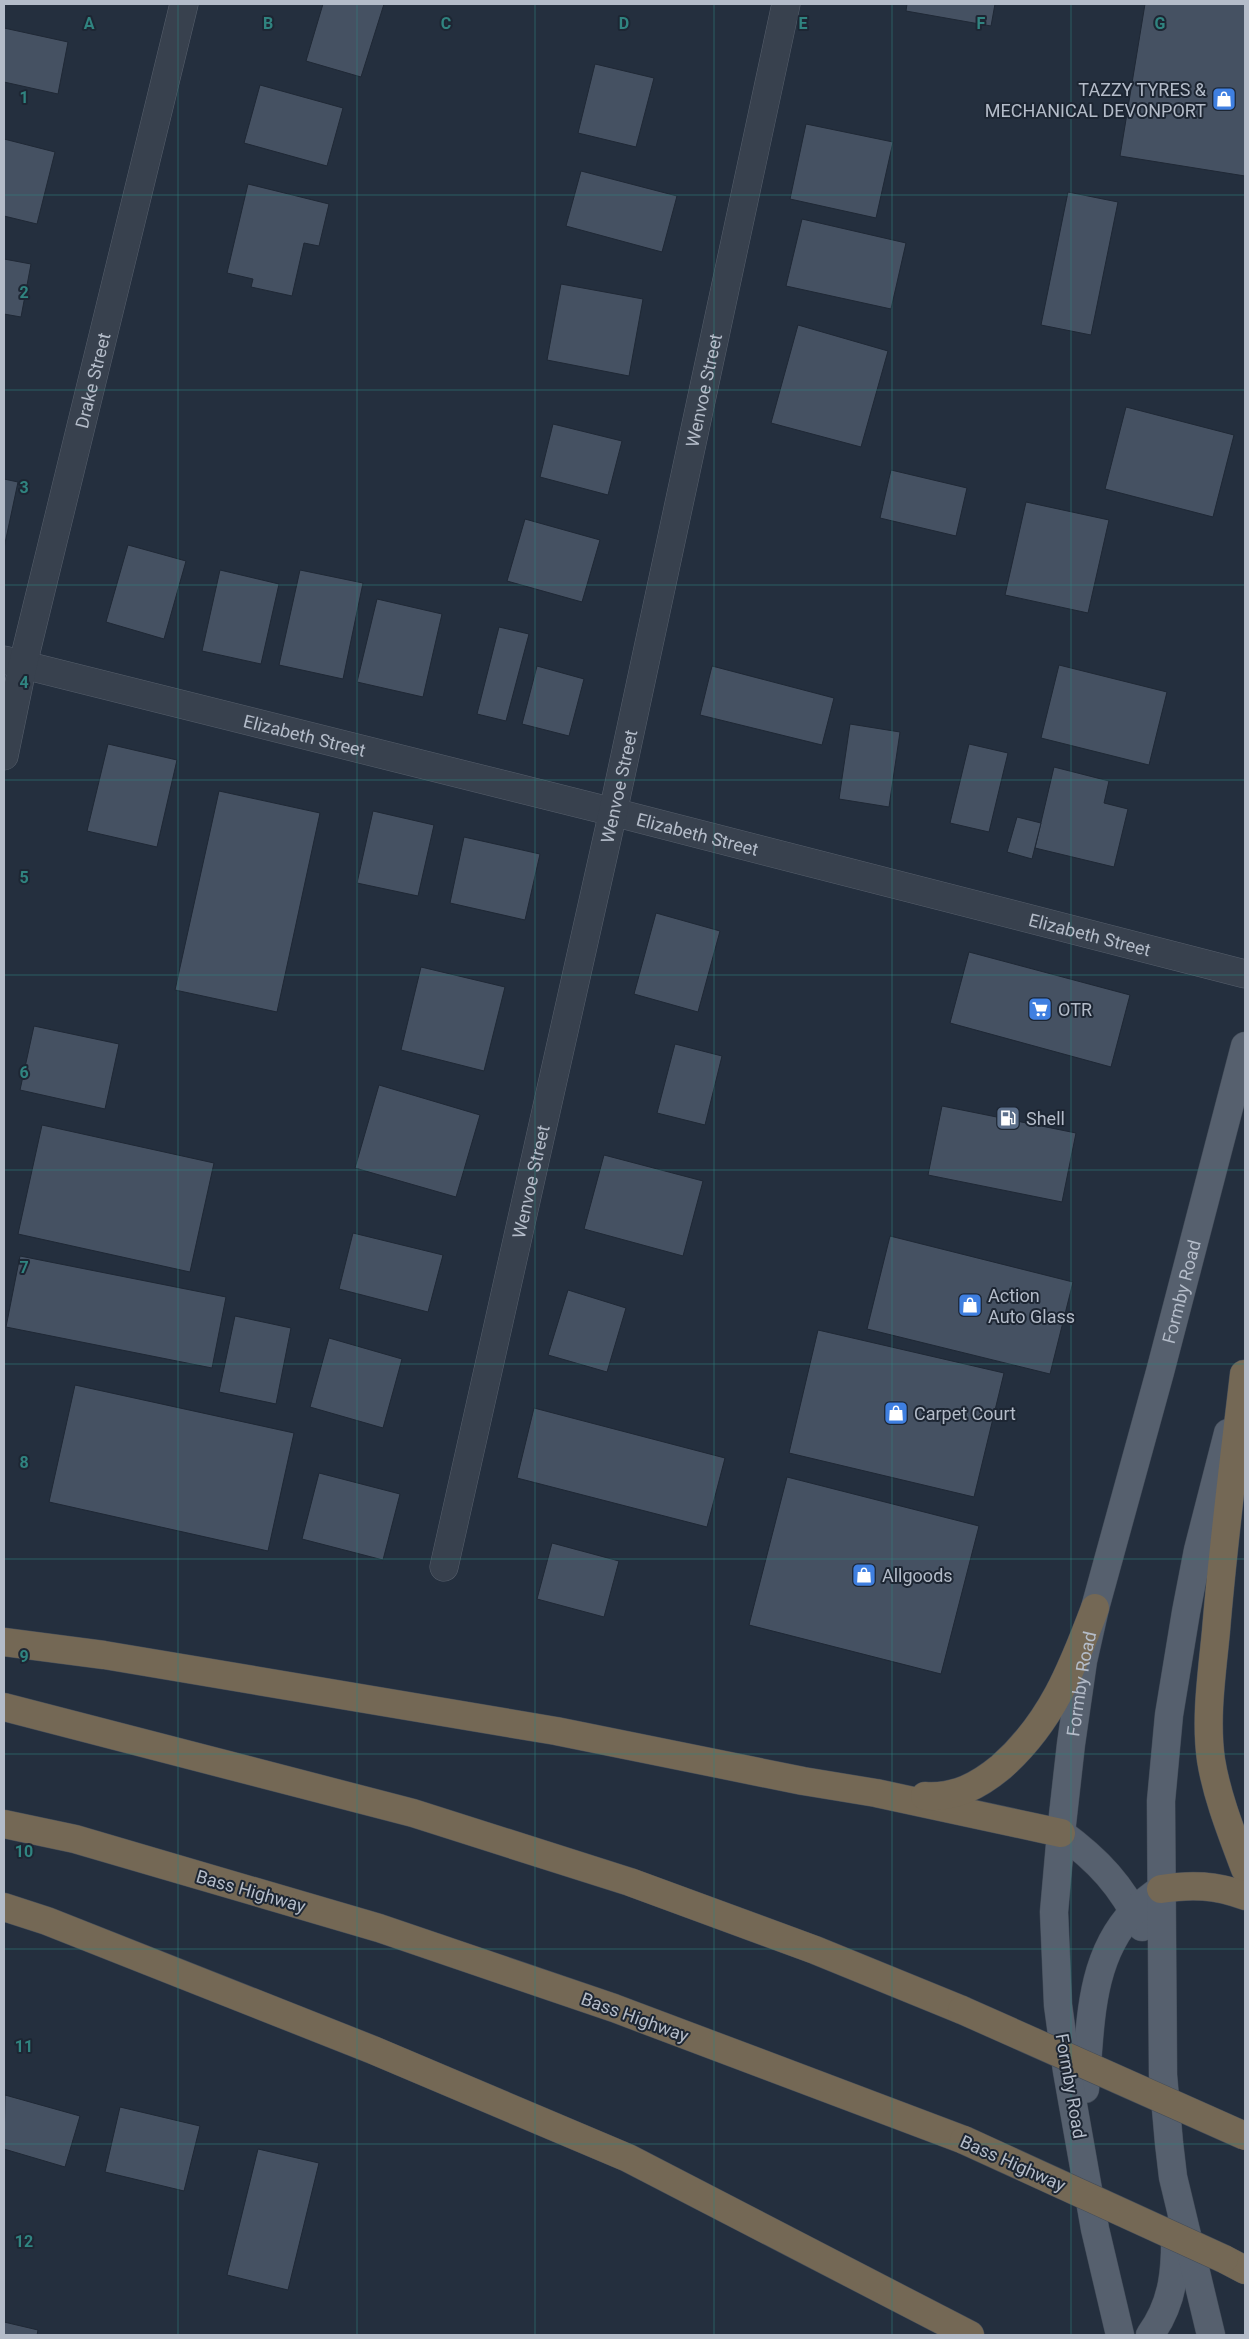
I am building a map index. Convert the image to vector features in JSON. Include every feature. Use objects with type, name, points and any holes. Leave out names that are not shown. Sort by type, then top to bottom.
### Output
[{"type":"highway","points":[[1244,1371],[1218,1603],[1210,1697],[1209,1735],[1211,1762],[1219,1792],[1245,1869]]},
{"type":"highway","points":[[876,1793],[937,1797],[952,1795],[979,1783],[996,1771],[1018,1751],[1044,1720],[1073,1664],[1095,1608]]},
{"type":"highway","points":[[4,1642],[104,1656],[556,1731],[802,1781],[876,1793],[1061,1833]]},
{"type":"highway","points":[[4,1707],[423,1816],[630,1882],[816,1950],[962,2010],[1245,2136]]},
{"type":"highway","name":"Bass Highway","points":[[4,1824],[75,1839],[379,1928],[614,2008],[964,2140],[1235,2264]]},
{"type":"highway","points":[[1161,1889],[1189,1885],[1215,1886],[1245,1896]]},
{"type":"highway","points":[[4,1907],[48,1921],[364,2047],[628,2158],[962,2335]]},
{"type":"highway","points":[[918,2310],[970,2335]]},
{"type":"main road","name":"Formby Road","points":[[1120,2335],[1095,2229],[1067,2071],[1058,2005],[1054,1912],[1061,1833],[1076,1707],[1095,1608],[1160,1372],[1245,1046]]},
{"type":"main road","points":[[1150,2335],[1165,2311],[1174,2275],[1173,2177],[1163,2074],[1161,1973],[1161,1801],[1169,1715],[1198,1550],[1244,1371]]},
{"type":"main road","points":[[1061,1833],[1081,1848],[1111,1876],[1134,1910],[1146,1934],[1161,1973]]},
{"type":"main road","points":[[1080,2143],[1096,1981],[1109,1946],[1134,1910],[1161,1889]]},
{"type":"main road","points":[[1173,2177],[1211,2335]]},
{"type":"street","name":"Drake Street","points":[[4,756],[13,662],[184,4]]},
{"type":"street","name":"Wenvoe Street","points":[[444,1567],[613,812],[786,4]]},
{"type":"street","name":"Elizabeth Street","points":[[13,662],[613,812],[1245,974]]},
{"type":"building","points":[[323,4],[384,4],[361,77],[306,61]]},
{"type":"building","points":[[907,4],[995,4],[991,26],[906,11]]},
{"type":"building","points":[[1145,4],[1245,4],[1245,176],[1120,156]]},
{"type":"building","points":[[4,28],[68,42],[58,94],[4,82]]},
{"type":"building","points":[[595,64],[654,78],[636,147],[578,133]]},
{"type":"building","points":[[260,85],[343,108],[327,166],[244,143]]},
{"type":"building","points":[[806,124],[893,142],[876,218],[790,199]]},
{"type":"building","points":[[4,139],[55,152],[37,224],[4,216]]},
{"type":"building","points":[[581,171],[677,196],[662,252],[566,226]]},
{"type":"building","points":[[248,184],[329,204],[319,246],[304,243],[292,296],[251,287],[253,279],[227,273]]},
{"type":"building","points":[[1068,192],[1118,202],[1091,335],[1041,325]]},
{"type":"building","points":[[802,219],[906,243],[891,309],[786,286]]},
{"type":"building","points":[[4,259],[31,264],[21,317],[4,314]]},
{"type":"building","points":[[561,284],[643,299],[629,376],[547,360]]},
{"type":"building","points":[[798,325],[888,351],[861,447],[771,423]]},
{"type":"building","points":[[1126,407],[1234,435],[1213,517],[1105,489]]},
{"type":"building","points":[[553,424],[622,441],[608,495],[540,477]]},
{"type":"building","points":[[891,470],[967,488],[956,536],[880,518]]},
{"type":"building","points":[[4,479],[18,482],[4,548]]},
{"type":"building","points":[[1026,502],[1109,520],[1088,613],[1005,595]]},
{"type":"building","points":[[525,519],[600,540],[582,602],[507,581]]},
{"type":"building","points":[[128,545],[186,561],[164,639],[106,622]]},
{"type":"building","points":[[220,570],[279,584],[261,664],[202,651]]},
{"type":"building","points":[[300,570],[363,583],[343,679],[279,665]]},
{"type":"building","points":[[377,599],[442,614],[423,697],[357,682]]},
{"type":"building","points":[[499,627],[529,634],[506,721],[477,714]]},
{"type":"building","points":[[1059,665],[1167,692],[1149,765],[1041,738]]},
{"type":"building","points":[[537,666],[584,679],[569,736],[522,724]]},
{"type":"building","points":[[712,666],[834,698],[822,745],[700,715]]},
{"type":"building","points":[[850,724],[900,732],[889,807],[839,799]]},
{"type":"building","points":[[108,744],[177,760],[157,847],[87,831]]},
{"type":"building","points":[[969,744],[1008,753],[989,832],[950,823]]},
{"type":"building","points":[[1054,767],[1109,781],[1104,803],[1128,809],[1114,867],[1035,848]]},
{"type":"building","points":[[219,791],[320,813],[277,1012],[175,990]]},
{"type":"building","points":[[373,811],[434,825],[418,896],[357,883]]},
{"type":"building","points":[[1017,817],[1041,823],[1032,859],[1007,852]]},
{"type":"building","points":[[464,837],[540,854],[525,920],[450,903]]},
{"type":"building","points":[[656,913],[720,931],[698,1012],[634,994]]},
{"type":"building","name":"OTR","points":[[969,952],[1130,995],[1111,1067],[950,1023]]},
{"type":"building","points":[[421,967],[505,987],[484,1071],[401,1050]]},
{"type":"building","points":[[34,1026],[119,1044],[105,1109],[20,1090]]},
{"type":"building","points":[[675,1044],[722,1056],[705,1125],[657,1113]]},
{"type":"building","points":[[379,1085],[480,1115],[456,1197],[355,1168]]},
{"type":"building","points":[[942,1106],[1076,1133],[1062,1202],[928,1175]]},
{"type":"building","points":[[42,1125],[214,1163],[190,1272],[18,1234]]},
{"type":"building","points":[[604,1155],[703,1181],[683,1256],[584,1229]]},
{"type":"building","points":[[353,1233],[443,1255],[428,1312],[339,1289]]},
{"type":"building","name":"Action Auto Glass","points":[[890,1236],[1073,1282],[1050,1374],[867,1329]]},
{"type":"building","points":[[20,1256],[226,1297],[212,1368],[6,1327]]},
{"type":"building","points":[[568,1290],[626,1308],[607,1372],[548,1355]]},
{"type":"building","points":[[235,1316],[291,1328],[276,1404],[219,1392]]},
{"type":"building","name":"Carpet Court","points":[[818,1330],[1004,1373],[974,1497],[789,1453]]},
{"type":"building","points":[[329,1338],[402,1359],[383,1428],[310,1407]]},
{"type":"building","points":[[75,1385],[294,1433],[268,1551],[49,1502]]},
{"type":"building","points":[[534,1408],[725,1458],[707,1527],[517,1478]]},
{"type":"building","points":[[319,1473],[400,1494],[383,1560],[302,1539]]},
{"type":"building","name":"Allgoods","points":[[787,1477],[979,1526],[941,1674],[749,1625]]},
{"type":"building","points":[[552,1543],[619,1561],[604,1617],[537,1599]]},
{"type":"building","points":[[5,2095],[80,2116],[65,2167],[4,2149]]},
{"type":"building","points":[[120,2107],[200,2126],[184,2191],[105,2172]]},
{"type":"building","points":[[258,2149],[319,2163],[288,2290],[227,2275]]},
{"type":"building","points":[[4,2322],[38,2330],[37,2335],[4,2335]]},
{"type":"place","name":"TAZZY TYRES & MECHANICAL DEVONPORT","points":[[1224,99]]},
{"type":"place","name":"OTR","points":[[1040,1009]]},
{"type":"place","name":"Shell","points":[[1008,1118]]},
{"type":"place","name":"Action Auto Glass","points":[[970,1305]]},
{"type":"place","name":"Carpet Court","points":[[896,1413]]},
{"type":"place","name":"Allgoods","points":[[864,1575]]}]
